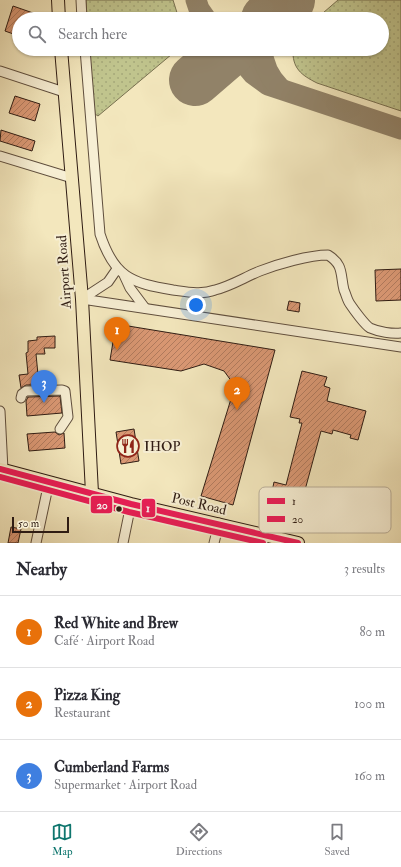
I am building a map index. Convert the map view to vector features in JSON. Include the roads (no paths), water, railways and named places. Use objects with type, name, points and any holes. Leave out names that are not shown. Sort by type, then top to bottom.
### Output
[{"type":"main road","points":[[58,0],[59,12]]},
{"type":"main road","name":"Airport Road","points":[[61,56],[82,299],[92,493]]},
{"type":"main road","name":"Post Road","points":[[1,470],[131,504],[219,523],[298,543]]},
{"type":"street","points":[[81,0],[82,12]]},
{"type":"street","points":[[86,56],[100,234],[104,247],[118,269],[124,275],[132,280],[150,286],[201,293],[228,286],[271,267],[315,256],[328,255],[338,263],[344,290],[349,303],[367,325],[370,328],[401,333]]},
{"type":"street","points":[[0,71],[64,92]]},
{"type":"street","points":[[0,156],[72,178]]},
{"type":"street","points":[[82,299],[108,282],[118,269]]},
{"type":"street","points":[[124,275],[130,288],[144,308]]},
{"type":"street","points":[[82,299],[401,348]]},
{"type":"street","points":[[21,398],[22,394],[26,391],[65,391],[68,417],[60,429]]},
{"type":"street","points":[[0,412],[1,470]]},
{"type":"street","points":[[36,543],[49,482]]},
{"type":"street","points":[[123,543],[131,504]]},
{"type":"street","points":[[214,543],[219,523]]},
{"type":"place","name":"Red White and Brew","points":[[117,350]]},
{"type":"place","name":"Cumberland Farms","points":[[44,403]]},
{"type":"place","name":"Pizza King","points":[[237,410]]},
{"type":"place","name":"IHOP","points":[[128,446]]}]
